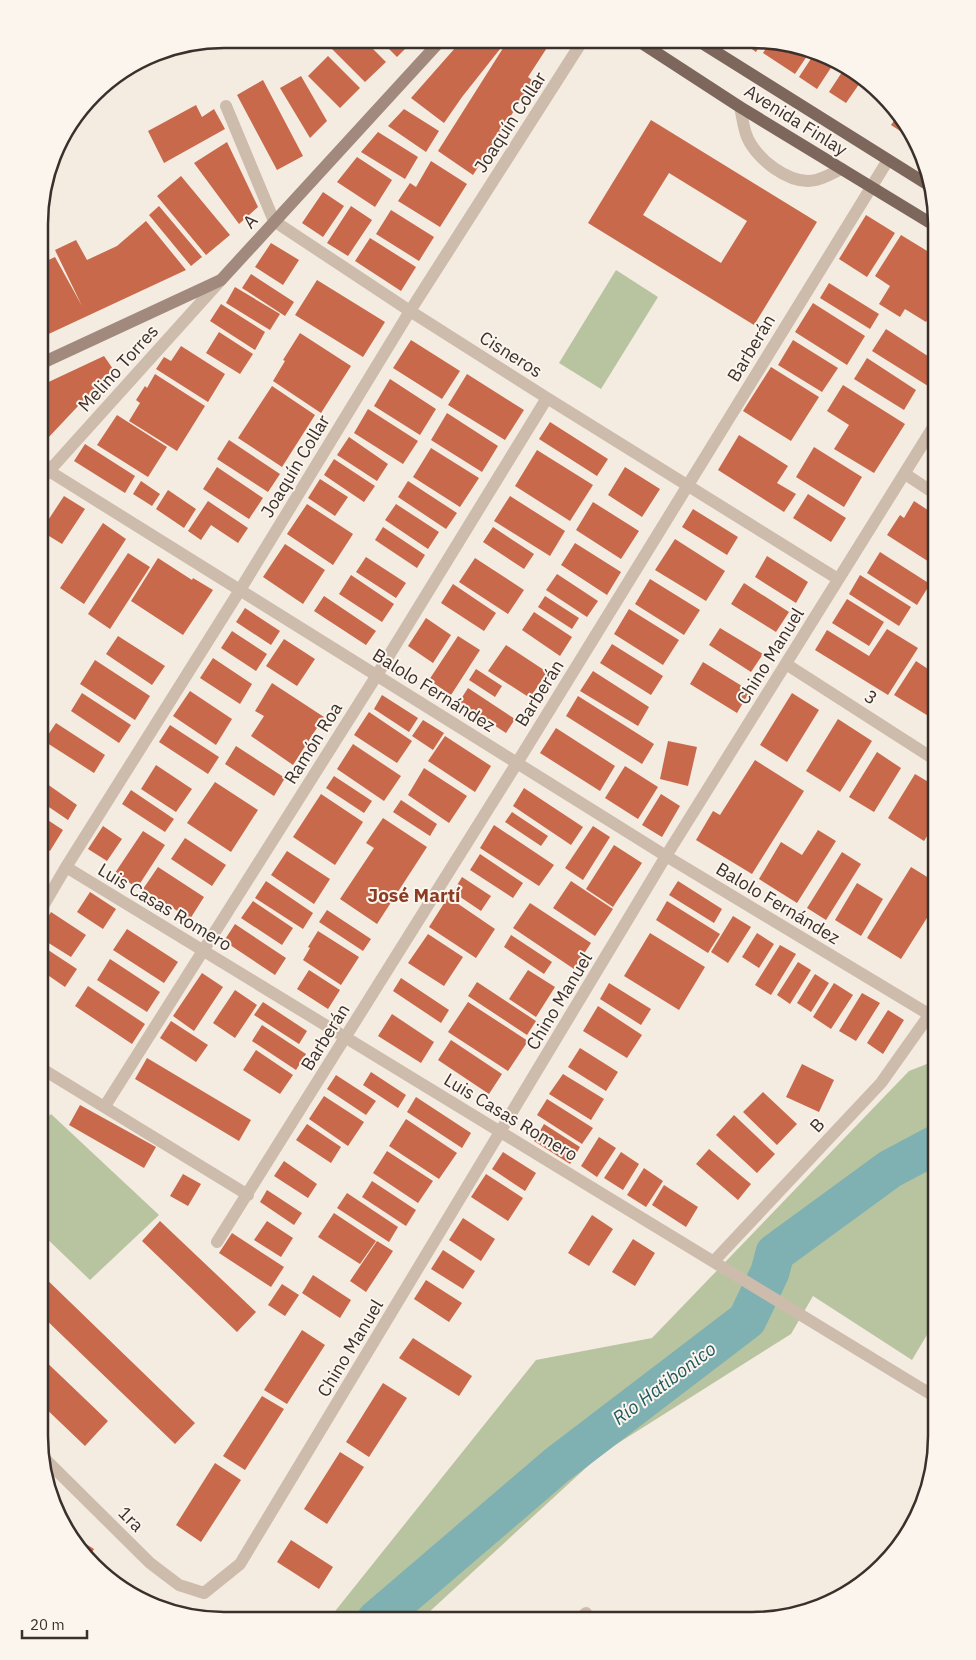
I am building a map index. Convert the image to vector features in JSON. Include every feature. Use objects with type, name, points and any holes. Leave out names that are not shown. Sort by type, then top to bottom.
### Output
[{"type":"main road","name":"Avenida Finlay","points":[[649,48],[740,107],[928,221]]},
{"type":"main road","name":"Avenida Finlay","points":[[710,48],[923,182]]},
{"type":"street","name":"A","points":[[48,360],[221,280],[434,48]]},
{"type":"street","name":"Joaquín Collar","points":[[48,897],[240,590],[410,311],[578,48]]},
{"type":"street","points":[[226,106],[274,221]]},
{"type":"street","points":[[740,107],[746,135],[756,153],[782,174],[805,180],[816,180],[842,169]]},
{"type":"street","name":"Barberán","points":[[217,1242],[516,763],[888,160]]},
{"type":"street","name":"Cisneros","points":[[274,221],[410,311],[547,398],[838,579]]},
{"type":"street","name":"Melino Torres","points":[[49,471],[221,280]]},
{"type":"street","name":"Ramón Roa","points":[[106,1106],[202,950],[377,676],[547,398]]},
{"type":"street","name":"Chino Manuel","points":[[204,1592],[240,1564],[666,856],[928,436]]},
{"type":"street","name":"Balolo Fernández","points":[[49,471],[666,856],[928,1006]]},
{"type":"street","points":[[905,474],[928,489]]},
{"type":"street","name":"3","points":[[786,664],[928,755]]},
{"type":"street","name":"Luis Casas Romero","points":[[66,867],[928,1392]]},
{"type":"street","name":"B","points":[[714,1261],[881,1083],[928,1017]]},
{"type":"street","points":[[48,1072],[106,1106],[248,1195]]},
{"type":"street","name":"1ra","points":[[50,1464],[150,1563],[179,1585],[204,1592]]},
{"type":"green space","points":[[616,270],[658,297],[601,389],[559,363]]},
{"type":"green space","points":[[928,1064],[928,1333],[912,1360],[813,1296],[791,1334],[601,1454],[429,1612],[334,1612],[536,1360],[652,1338],[909,1071]]},
{"type":"green space","points":[[51,1114],[159,1215],[90,1280],[48,1240],[48,1117]]},
{"type":"building","points":[[331,48],[372,48],[386,62],[365,82]]},
{"type":"building","points":[[388,48],[406,48],[397,57]]},
{"type":"building","points":[[455,48],[500,49],[444,123],[411,98]]},
{"type":"building","points":[[503,48],[547,48],[528,77],[533,81],[473,175],[438,151]]},
{"type":"building","points":[[750,48],[758,48],[756,52]]},
{"type":"building","points":[[766,48],[807,56],[795,74],[763,53]]},
{"type":"building","points":[[328,56],[360,88],[340,108],[308,76]]},
{"type":"building","points":[[811,58],[832,67],[817,89],[799,77]]},
{"type":"building","points":[[842,72],[859,84],[846,103],[829,92]]},
{"type":"building","points":[[301,76],[327,121],[310,138],[280,88]]},
{"type":"building","points":[[263,80],[303,156],[277,170],[237,95]]},
{"type":"building","points":[[196,105],[202,117],[214,109],[225,129],[164,163],[148,131]]},
{"type":"building","points":[[404,109],[439,131],[426,152],[388,126]]},
{"type":"building","points":[[651,120],[817,222],[754,325],[588,223]],"holes":[[[669,173],[747,221],[721,263],[643,215]]]},
{"type":"building","points":[[895,120],[903,133],[891,125]]},
{"type":"building","points":[[378,132],[418,157],[405,179],[361,152]]},
{"type":"building","points":[[227,142],[258,207],[239,224],[194,163]]},
{"type":"building","points":[[357,157],[392,180],[375,207],[337,182]]},
{"type":"building","points":[[431,161],[467,184],[440,227],[398,201],[410,183],[416,187]]},
{"type":"building","points":[[181,176],[230,235],[206,255],[157,196]]},
{"type":"building","points":[[323,192],[344,206],[323,237],[302,223]]},
{"type":"building","points":[[159,206],[202,257],[191,266],[149,215]]},
{"type":"building","points":[[351,206],[372,220],[348,256],[327,243]]},
{"type":"building","points":[[391,210],[434,237],[419,261],[376,234]]},
{"type":"building","points":[[866,215],[895,233],[867,277],[839,259]]},
{"type":"building","points":[[146,221],[186,270],[48,334],[48,260],[55,257],[82,306],[55,250],[76,240],[87,260],[117,246]]},
{"type":"building","points":[[901,235],[928,252],[928,319],[926,322],[905,309],[900,317],[879,304],[890,286],[875,276]]},
{"type":"building","points":[[370,238],[416,267],[401,291],[355,261]]},
{"type":"building","points":[[271,243],[299,260],[283,285],[255,267]]},
{"type":"building","points":[[251,274],[294,302],[285,316],[242,288]]},
{"type":"building","points":[[317,280],[385,322],[363,357],[295,315]]},
{"type":"building","points":[[829,283],[879,314],[870,329],[820,298]]},
{"type":"building","points":[[235,287],[280,314],[270,330],[226,303]]},
{"type":"building","points":[[813,303],[865,336],[847,365],[795,332]]},
{"type":"building","points":[[221,304],[265,332],[255,350],[210,321]]},
{"type":"building","points":[[886,329],[928,356],[928,386],[872,351]]},
{"type":"building","points":[[219,332],[253,354],[240,374],[206,353]]},
{"type":"building","points":[[300,333],[351,366],[321,413],[273,381],[285,361],[283,360]]},
{"type":"building","points":[[411,340],[460,371],[442,399],[393,368]]},
{"type":"building","points":[[793,340],[838,368],[822,392],[778,365]]},
{"type":"building","points":[[181,346],[225,374],[208,402],[156,369],[164,357],[171,361]]},
{"type":"building","points":[[104,356],[113,369],[48,438],[48,382]]},
{"type":"building","points":[[867,358],[916,390],[904,410],[854,379]]},
{"type":"building","points":[[771,367],[819,397],[791,441],[743,411]]},
{"type":"building","points":[[155,374],[205,406],[177,451],[129,421],[140,403],[136,400],[145,386],[147,388]]},
{"type":"building","points":[[467,374],[524,410],[505,440],[448,405]]},
{"type":"building","points":[[390,379],[436,409],[420,435],[374,406]]},
{"type":"building","points":[[843,385],[905,424],[874,473],[834,449],[849,425],[827,411]]},
{"type":"building","points":[[272,386],[315,415],[282,467],[238,438]]},
{"type":"building","points":[[368,409],[418,441],[403,464],[354,433]]},
{"type":"building","points":[[447,413],[498,446],[482,472],[431,440]]},
{"type":"building","points":[[117,415],[167,447],[148,477],[97,445]]},
{"type":"building","points":[[550,422],[608,459],[597,476],[539,439]]},
{"type":"building","points":[[739,435],[788,466],[777,483],[796,494],[784,512],[718,470]]},
{"type":"building","points":[[349,437],[388,464],[377,481],[337,455]]},
{"type":"building","points":[[229,440],[280,474],[268,492],[217,459]]},
{"type":"building","points":[[85,444],[135,476],[125,493],[74,461]]},
{"type":"building","points":[[814,447],[862,477],[844,507],[796,477]]},
{"type":"building","points":[[431,448],[479,478],[460,507],[413,477]]},
{"type":"building","points":[[537,450],[593,485],[570,521],[515,486]]},
{"type":"building","points":[[334,459],[375,486],[364,502],[324,475]]},
{"type":"building","points":[[217,467],[263,498],[249,519],[203,489]]},
{"type":"building","points":[[625,467],[660,489],[642,517],[608,495]]},
{"type":"building","points":[[320,479],[348,497],[335,516],[308,498]]},
{"type":"building","points":[[141,481],[160,494],[152,506],[133,494]]},
{"type":"building","points":[[408,481],[457,513],[446,529],[398,497]]},
{"type":"building","points":[[168,490],[196,509],[184,528],[156,509]]},
{"type":"building","points":[[808,494],[846,518],[831,542],[793,518]]},
{"type":"building","points":[[64,496],[85,509],[62,544],[48,535],[48,520]]},
{"type":"building","points":[[510,496],[565,531],[550,556],[494,521]]},
{"type":"building","points":[[208,501],[248,528],[238,543],[211,525],[201,540],[188,531]]},
{"type":"building","points":[[914,501],[928,510],[928,561],[887,535],[900,515],[904,518]]},
{"type":"building","points":[[593,502],[639,531],[621,559],[576,530]]},
{"type":"building","points":[[307,504],[353,534],[333,565],[287,534]]},
{"type":"building","points":[[396,504],[439,532],[428,549],[385,520]]},
{"type":"building","points":[[693,509],[738,537],[727,555],[682,527]]},
{"type":"building","points":[[103,523],[126,539],[84,604],[60,588]]},
{"type":"building","points":[[383,527],[425,555],[417,568],[375,540]]},
{"type":"building","points":[[493,527],[534,554],[524,569],[483,542]]},
{"type":"building","points":[[675,539],[725,571],[706,601],[655,570]]},
{"type":"building","points":[[575,543],[621,572],[607,595],[561,565]]},
{"type":"building","points":[[285,544],[325,570],[303,604],[263,577]]},
{"type":"building","points":[[880,552],[928,583],[928,587],[917,605],[867,573]]},
{"type":"building","points":[[128,553],[150,567],[110,629],[88,614]]},
{"type":"building","points":[[767,556],[808,582],[796,603],[755,577]]},
{"type":"building","points":[[366,557],[406,583],[396,598],[356,572]]},
{"type":"building","points":[[158,558],[192,580],[193,578],[213,590],[183,635],[131,601]]},
{"type":"building","points":[[475,558],[524,590],[508,614],[459,582]]},
{"type":"building","points":[[557,574],[598,601],[587,617],[546,590]]},
{"type":"building","points":[[351,575],[394,604],[382,622],[339,594]]},
{"type":"building","points":[[860,575],[911,607],[899,626],[849,594]]},
{"type":"building","points":[[650,579],[700,610],[684,635],[635,604]]},
{"type":"building","points":[[744,583],[789,612],[776,632],[731,604]]},
{"type":"building","points":[[453,584],[496,613],[484,631],[441,603]]},
{"type":"building","points":[[324,596],[376,631],[366,645],[314,611]]},
{"type":"building","points":[[545,596],[579,618],[572,629],[538,607]]},
{"type":"building","points":[[847,599],[884,622],[869,646],[832,623]]},
{"type":"building","points":[[245,608],[280,631],[271,645],[236,622]]},
{"type":"building","points":[[629,609],[679,640],[663,665],[614,634]]},
{"type":"building","points":[[534,612],[572,637],[560,656],[522,630]]},
{"type":"building","points":[[426,618],[451,635],[433,663],[408,646]]},
{"type":"building","points":[[720,628],[763,654],[751,672],[709,645]]},
{"type":"building","points":[[887,629],[918,648],[888,695],[815,650],[827,630],[869,656]]},
{"type":"building","points":[[232,631],[267,654],[256,671],[221,648]]},
{"type":"building","points":[[118,636],[165,666],[152,685],[106,654]]},
{"type":"building","points":[[458,636],[480,650],[451,695],[429,680]]},
{"type":"building","points":[[284,639],[315,659],[297,686],[266,666]]},
{"type":"building","points":[[612,644],[663,676],[651,695],[600,663]]},
{"type":"building","points":[[506,645],[547,672],[530,698],[488,671]]},
{"type":"building","points":[[213,658],[252,684],[240,704],[200,678]]},
{"type":"building","points":[[95,660],[150,696],[135,720],[80,684]]},
{"type":"building","points":[[916,661],[928,669],[928,716],[894,695]]},
{"type":"building","points":[[703,662],[750,691],[737,713],[690,684]]},
{"type":"building","points":[[476,669],[502,686],[495,697],[469,680]]},
{"type":"building","points":[[593,671],[649,707],[638,726],[580,691]]},
{"type":"building","points":[[272,683],[324,717],[293,765],[251,736],[264,716],[255,711]]},
{"type":"building","points":[[468,688],[515,719],[506,733],[459,702]]},
{"type":"building","points":[[190,691],[232,719],[216,745],[173,716]]},
{"type":"building","points":[[82,693],[131,725],[119,743],[71,711]]},
{"type":"building","points":[[792,693],[819,710],[787,762],[760,745]]},
{"type":"building","points":[[382,695],[418,718],[409,732],[374,709]]},
{"type":"building","points":[[578,696],[654,744],[642,764],[566,716]]},
{"type":"building","points":[[369,712],[412,741],[397,763],[354,735]]},
{"type":"building","points":[[838,719],[872,741],[840,792],[806,771]]},
{"type":"building","points":[[423,720],[444,733],[433,750],[412,736]]},
{"type":"building","points":[[56,723],[105,755],[94,773],[48,744],[48,735]]},
{"type":"building","points":[[170,725],[219,757],[208,774],[159,742]]},
{"type":"building","points":[[556,728],[615,766],[600,791],[540,753]]},
{"type":"building","points":[[445,736],[491,766],[475,792],[428,761]]},
{"type":"building","points":[[668,741],[697,747],[688,786],[660,779]]},
{"type":"building","points":[[353,744],[401,776],[384,801],[337,769]]},
{"type":"building","points":[[236,746],[285,778],[274,796],[225,764]]},
{"type":"building","points":[[877,752],[901,768],[874,812],[849,797]]},
{"type":"building","points":[[755,760],[804,791],[752,874],[696,840],[713,811],[720,815]]},
{"type":"building","points":[[156,765],[192,789],[176,812],[141,789]]},
{"type":"building","points":[[625,766],[658,787],[638,819],[605,798]]},
{"type":"building","points":[[424,768],[467,796],[449,823],[408,795]]},
{"type":"building","points":[[915,774],[928,782],[928,835],[924,841],[888,818]]},
{"type":"building","points":[[334,776],[372,801],[364,813],[326,788]]},
{"type":"building","points":[[215,782],[258,810],[231,852],[187,823]]},
{"type":"building","points":[[48,785],[77,805],[68,820],[48,806]]},
{"type":"building","points":[[524,788],[583,827],[571,845],[513,806]]},
{"type":"building","points":[[131,790],[174,819],[165,832],[122,804]]},
{"type":"building","points":[[321,794],[363,822],[335,865],[293,837]]},
{"type":"building","points":[[661,794],[680,806],[662,837],[642,825]]},
{"type":"building","points":[[401,800],[437,824],[430,836],[393,812]]},
{"type":"building","points":[[512,812],[548,836],[541,846],[505,822]]},
{"type":"building","points":[[383,818],[427,847],[377,924],[340,899],[374,848],[366,843]]},
{"type":"building","points":[[48,820],[63,830],[50,851],[48,850]]},
{"type":"building","points":[[494,825],[554,865],[539,886],[480,848]]},
{"type":"building","points":[[103,826],[122,839],[107,861],[88,849]]},
{"type":"building","points":[[593,826],[610,837],[583,880],[565,868]]},
{"type":"building","points":[[818,830],[836,841],[797,903],[759,879],[781,842],[802,855]]},
{"type":"building","points":[[143,831],[165,845],[137,888],[115,873]]},
{"type":"building","points":[[185,838],[226,865],[212,886],[171,859]]},
{"type":"building","points":[[614,845],[642,863],[613,907],[586,889]]},
{"type":"building","points":[[287,851],[330,879],[314,904],[271,875]]},
{"type":"building","points":[[842,852],[861,864],[826,920],[807,908]]},
{"type":"building","points":[[480,854],[523,883],[513,898],[470,870]]},
{"type":"building","points":[[158,867],[204,897],[190,919],[143,889]]},
{"type":"building","points":[[911,867],[928,877],[928,916],[901,959],[867,938]]},
{"type":"building","points":[[462,877],[491,896],[481,911],[453,892]]},
{"type":"building","points":[[266,881],[313,913],[303,929],[255,898]]},
{"type":"building","points":[[571,881],[613,909],[595,936],[553,908]]},
{"type":"building","points":[[678,881],[722,909],[714,923],[669,895]]},
{"type":"building","points":[[857,883],[883,899],[861,936],[835,920]]},
{"type":"building","points":[[90,892],[116,909],[103,929],[77,912]]},
{"type":"building","points":[[448,897],[495,929],[476,958],[429,927]]},
{"type":"building","points":[[253,901],[293,928],[282,945],[241,918]]},
{"type":"building","points":[[667,901],[720,934],[708,953],[656,920]]},
{"type":"building","points":[[530,903],[591,943],[574,969],[513,928]]},
{"type":"building","points":[[327,910],[371,939],[363,951],[319,922]]},
{"type":"building","points":[[51,912],[86,935],[71,957],[48,943],[48,917]]},
{"type":"building","points":[[733,916],[751,927],[728,963],[711,952]]},
{"type":"building","points":[[235,924],[286,958],[275,975],[224,941]]},
{"type":"building","points":[[127,929],[178,962],[164,983],[113,950]]},
{"type":"building","points":[[318,931],[359,957],[341,985],[303,960],[310,948],[308,947]]},
{"type":"building","points":[[650,933],[705,967],[679,1010],[624,976]]},
{"type":"building","points":[[757,933],[774,944],[759,968],[742,957]]},
{"type":"building","points":[[428,934],[463,957],[444,986],[408,963]]},
{"type":"building","points":[[511,935],[552,962],[544,974],[504,947]]},
{"type":"building","points":[[780,945],[796,954],[771,995],[755,985]]},
{"type":"building","points":[[48,950],[77,969],[65,987],[48,975]]},
{"type":"building","points":[[110,959],[160,992],[147,1012],[97,980]]},
{"type":"building","points":[[798,962],[811,970],[790,1004],[777,995]]},
{"type":"building","points":[[309,970],[340,990],[328,1009],[297,989]]},
{"type":"building","points":[[528,970],[555,987],[536,1017],[509,999]]},
{"type":"building","points":[[202,973],[223,987],[194,1031],[173,1016]]},
{"type":"building","points":[[815,974],[829,983],[811,1012],[797,1003]]},
{"type":"building","points":[[401,978],[449,1010],[441,1023],[393,991]]},
{"type":"building","points":[[477,982],[536,1021],[527,1035],[468,996]]},
{"type":"building","points":[[609,983],[651,1009],[641,1025],[600,999]]},
{"type":"building","points":[[834,983],[853,995],[831,1029],[813,1017]]},
{"type":"building","points":[[88,986],[145,1024],[132,1044],[75,1006]]},
{"type":"building","points":[[235,990],[257,1005],[235,1038],[213,1023]]},
{"type":"building","points":[[862,993],[880,1003],[856,1041],[839,1031]]},
{"type":"building","points":[[263,1002],[307,1031],[299,1044],[254,1015]]},
{"type":"building","points":[[468,1002],[528,1041],[508,1071],[448,1032]]},
{"type":"building","points":[[598,1006],[642,1035],[627,1058],[583,1031]]},
{"type":"building","points":[[888,1010],[904,1020],[883,1054],[867,1043]]},
{"type":"building","points":[[392,1014],[434,1042],[421,1063],[378,1036]]},
{"type":"building","points":[[171,1021],[208,1045],[196,1062],[160,1038]]},
{"type":"building","points":[[262,1025],[306,1054],[296,1070],[252,1041]]},
{"type":"building","points":[[451,1040],[502,1074],[489,1094],[438,1060]]},
{"type":"building","points":[[580,1048],[618,1072],[606,1091],[568,1067]]},
{"type":"building","points":[[256,1050],[293,1075],[280,1094],[243,1070]]},
{"type":"building","points":[[147,1058],[251,1120],[239,1141],[135,1079]]},
{"type":"building","points":[[802,1064],[834,1080],[819,1112],[786,1097]]},
{"type":"building","points":[[371,1072],[406,1095],[398,1108],[363,1085]]},
{"type":"building","points":[[563,1074],[604,1099],[591,1120],[549,1094]]},
{"type":"building","points":[[336,1075],[376,1101],[366,1115],[327,1089]]},
{"type":"building","points":[[763,1092],[797,1124],[777,1145],[743,1112]]},
{"type":"building","points":[[324,1096],[364,1122],[348,1146],[309,1119]]},
{"type":"building","points":[[416,1097],[471,1133],[462,1148],[407,1112]]},
{"type":"building","points":[[547,1099],[593,1128],[582,1144],[537,1115]]},
{"type":"building","points":[[80,1105],[156,1147],[144,1168],[69,1125]]},
{"type":"building","points":[[734,1115],[775,1154],[757,1173],[716,1135]]},
{"type":"building","points":[[406,1119],[457,1153],[439,1179],[389,1146]]},
{"type":"building","points":[[307,1124],[341,1147],[331,1163],[296,1140]]},
{"type":"building","points":[[544,1124],[580,1147],[570,1164],[534,1141]]},
{"type":"building","points":[[599,1137],[616,1148],[597,1177],[581,1166]]},
{"type":"building","points":[[709,1149],[751,1184],[738,1200],[696,1164]]},
{"type":"building","points":[[387,1151],[433,1181],[418,1203],[373,1173]]},
{"type":"building","points":[[503,1152],[536,1173],[525,1191],[492,1169]]},
{"type":"building","points":[[621,1152],[639,1164],[623,1190],[604,1178]]},
{"type":"building","points":[[284,1161],[317,1184],[308,1198],[274,1176]]},
{"type":"building","points":[[644,1168],[663,1181],[646,1207],[627,1195]]},
{"type":"building","points":[[183,1174],[201,1184],[188,1206],[170,1196]]},
{"type":"building","points":[[486,1174],[523,1198],[508,1221],[471,1197]]},
{"type":"building","points":[[372,1181],[416,1210],[406,1226],[362,1197]]},
{"type":"building","points":[[664,1185],[698,1207],[686,1227],[652,1205]]},
{"type":"building","points":[[267,1190],[302,1213],[294,1225],[260,1202]]},
{"type":"building","points":[[347,1193],[398,1227],[389,1242],[337,1208]]},
{"type":"building","points":[[334,1213],[376,1241],[360,1264],[318,1237]]},
{"type":"building","points":[[592,1215],[613,1229],[589,1266],[568,1253]]},
{"type":"building","points":[[463,1218],[495,1239],[481,1261],[449,1240]]},
{"type":"building","points":[[160,1221],[256,1312],[237,1332],[142,1241]]},
{"type":"building","points":[[267,1221],[293,1238],[281,1257],[254,1240]]},
{"type":"building","points":[[232,1233],[284,1267],[271,1287],[219,1253]]},
{"type":"building","points":[[633,1239],[655,1253],[635,1286],[612,1272]]},
{"type":"building","points":[[377,1241],[393,1251],[366,1292],[350,1281]]},
{"type":"building","points":[[443,1250],[475,1271],[463,1289],[431,1269]]},
{"type":"building","points":[[313,1275],[351,1300],[340,1318],[302,1293]]},
{"type":"building","points":[[426,1280],[462,1303],[449,1322],[414,1299]]},
{"type":"building","points":[[48,1281],[195,1423],[175,1444],[48,1322]]},
{"type":"building","points":[[282,1284],[299,1295],[285,1316],[268,1305]]},
{"type":"building","points":[[302,1330],[325,1345],[287,1404],[264,1390]]},
{"type":"building","points":[[413,1338],[472,1376],[459,1396],[399,1358]]},
{"type":"building","points":[[48,1364],[108,1421],[85,1446],[48,1411]]},
{"type":"building","points":[[383,1383],[407,1398],[369,1457],[346,1442]]},
{"type":"building","points":[[262,1396],[284,1409],[245,1470],[223,1456]]},
{"type":"building","points":[[340,1452],[364,1467],[327,1524],[304,1509]]},
{"type":"building","points":[[215,1463],[241,1480],[201,1542],[176,1525]]},
{"type":"building","points":[[291,1540],[333,1567],[319,1589],[277,1562]]},
{"type":"building","points":[[83,1542],[94,1549],[92,1553]]},
{"type":"waterway","name":"Río Hatibonico","points":[[385,1612],[557,1465],[747,1320],[770,1272],[775,1253],[890,1169],[928,1149]]},
{"type":"district","name":"José Martí","points":[[414,895]]}]
